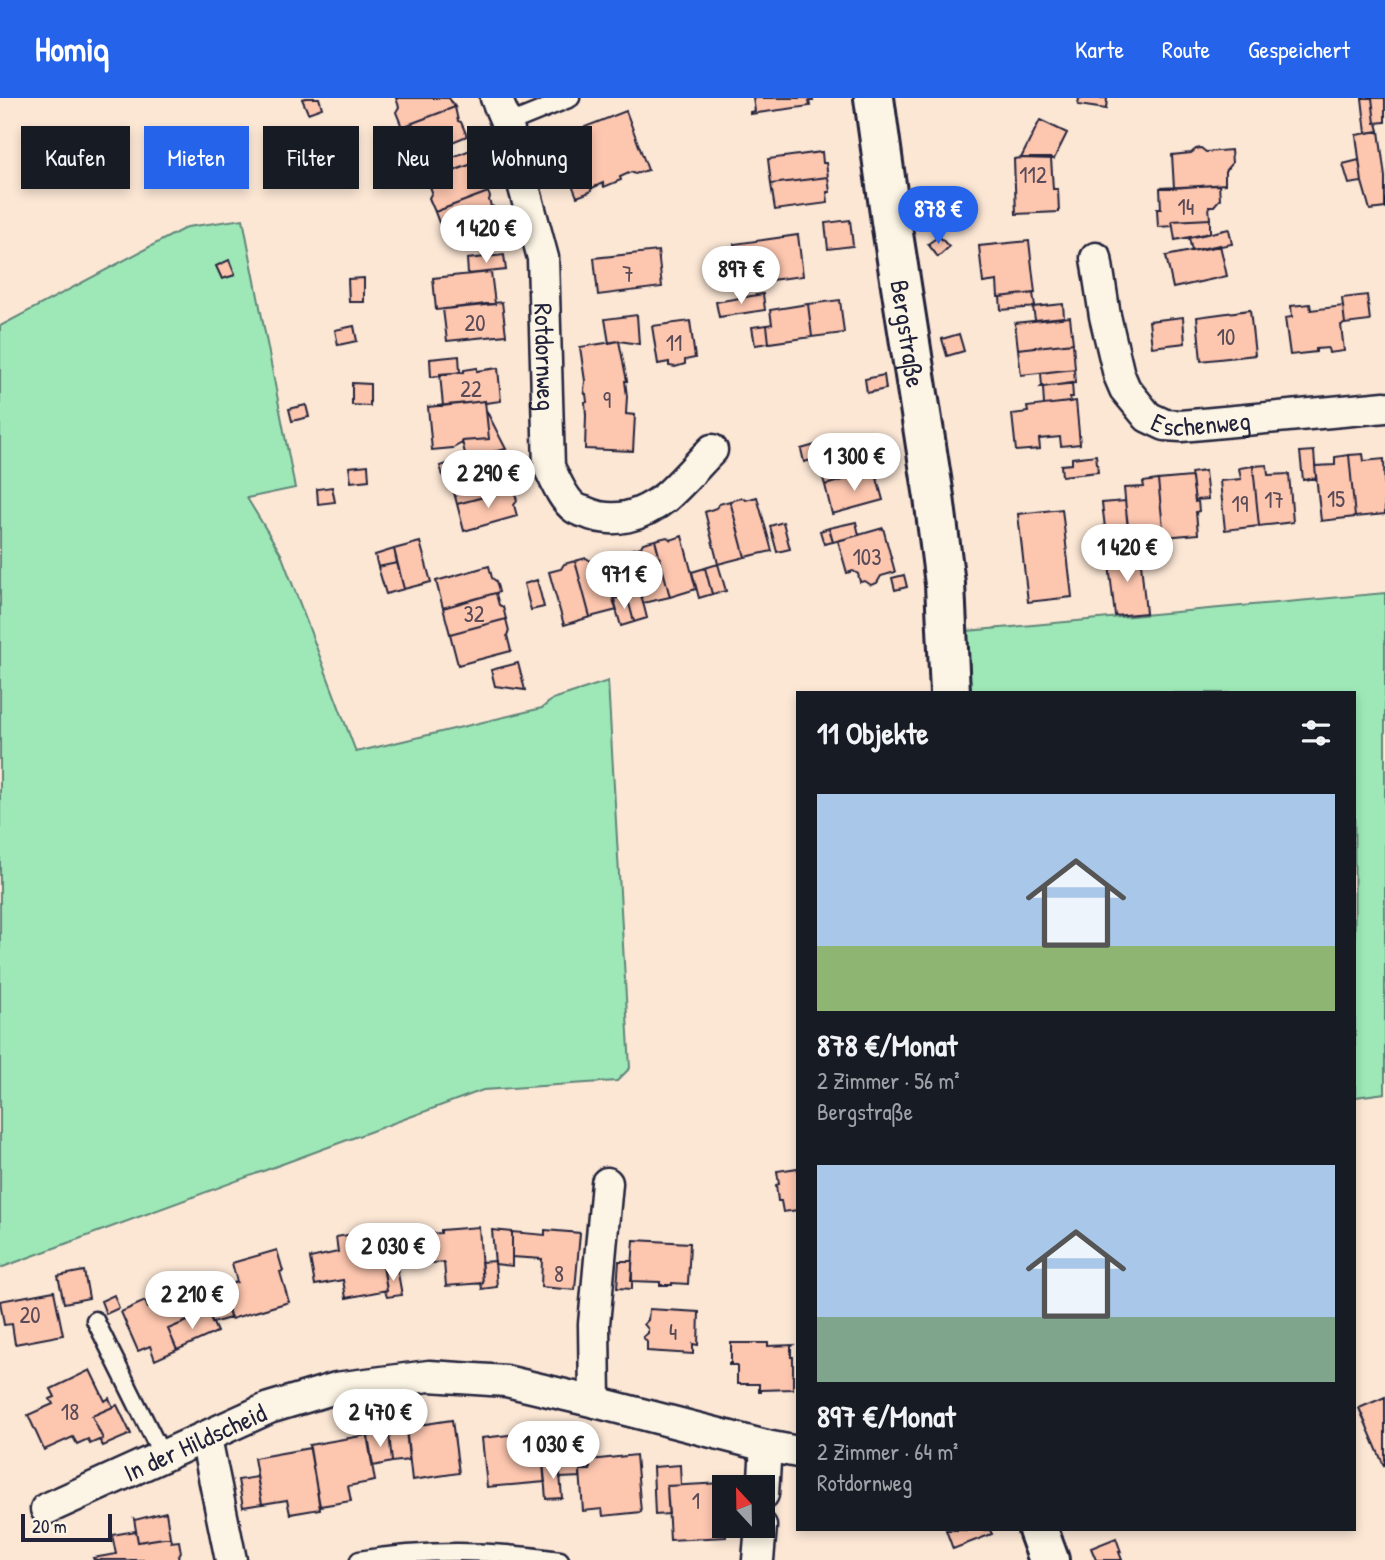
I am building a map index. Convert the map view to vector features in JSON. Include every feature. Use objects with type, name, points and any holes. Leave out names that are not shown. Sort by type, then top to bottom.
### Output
[{"type":"street","name":"Bergstraße","points":[[874,98],[934,498],[945,584],[950,691]]},
{"type":"street","name":"Rotdornweg","points":[[502,111],[543,258],[550,467],[558,487],[574,508],[594,517],[610,519],[630,516],[648,509],[666,496],[712,450]]},
{"type":"street","name":"Eschenweg","points":[[1096,258],[1105,316],[1119,375],[1133,401],[1148,417],[1165,425],[1181,426],[1385,407]]},
{"type":"street","points":[[595,1402],[594,1324],[607,1183]]},
{"type":"street","name":"In der Hildscheid","points":[[46,1509],[269,1408],[336,1388],[429,1376],[506,1381],[796,1452]]},
{"type":"street","points":[[205,1438],[231,1560]]},
{"type":"street","points":[[764,1475],[766,1446]]},
{"type":"street","points":[[1038,1531],[1049,1560]]},
{"type":"street","points":[[758,1560],[760,1538]]},
{"type":"lane","name":"Rotdornweg","points":[[502,111],[571,98]]},
{"type":"lane","points":[[95,1321],[163,1457]]},
{"type":"lane","points":[[359,1560],[441,1552],[502,1553],[560,1560]]},
{"type":"green space","points":[[243,219],[295,488],[247,498],[281,554],[356,752],[542,708],[553,699],[608,681],[630,1068],[617,1081],[483,1090],[0,1268],[0,326],[187,227]]},
{"type":"green space","points":[[1385,593],[1385,1093],[1356,1097],[1356,691],[971,691],[967,631]]},
{"type":"building","points":[[319,98],[322,108],[308,113],[302,99]]},
{"type":"building","points":[[396,98],[449,98],[455,107],[402,126],[396,112],[399,107]]},
{"type":"building","points":[[753,98],[812,98],[813,101],[809,101],[810,106],[750,114],[755,111]]},
{"type":"building","points":[[1079,98],[1107,98],[1106,109],[1078,105]]},
{"type":"building","points":[[1362,98],[1372,98],[1375,123],[1379,131],[1366,133]]},
{"type":"building","points":[[1372,98],[1385,98],[1385,122],[1375,123]]},
{"type":"building","points":[[455,107],[458,121],[467,136],[453,142],[453,126],[405,126]]},
{"type":"building","points":[[626,111],[648,170],[635,174],[631,172],[620,177],[621,180],[604,187],[603,183],[592,188],[592,126],[587,126]]},
{"type":"building","points":[[1040,120],[1067,133],[1054,159],[1021,158]]},
{"type":"building","points":[[1379,131],[1385,177],[1385,208],[1370,210],[1362,182],[1356,135]]},
{"type":"building","points":[[1201,148],[1206,152],[1231,150],[1232,163],[1225,171],[1225,184],[1174,188],[1172,155],[1191,153]]},
{"type":"building","points":[[467,151],[467,166],[453,171],[453,157]]},
{"type":"building","points":[[822,152],[828,177],[771,184],[768,159]]},
{"type":"building","points":[[1051,158],[1053,189],[1058,189],[1059,212],[1016,214],[1014,159]]},
{"type":"building","points":[[1359,160],[1362,182],[1349,184],[1343,164]]},
{"type":"building","points":[[467,166],[467,189],[487,189],[488,192],[435,212],[429,198],[431,189],[453,189],[453,171]]},
{"type":"building","points":[[828,177],[828,203],[775,210],[771,184]]},
{"type":"building","points":[[1219,185],[1220,199],[1214,206],[1209,206],[1210,219],[1172,221],[1173,226],[1158,227],[1160,188]]},
{"type":"building","points":[[574,189],[592,189],[590,192],[577,197]]},
{"type":"building","points":[[488,192],[491,206],[494,207],[500,222],[471,233],[470,236],[451,241],[447,230],[441,228],[435,212]]},
{"type":"building","points":[[1210,219],[1210,233],[1175,240],[1172,221]]},
{"type":"building","points":[[850,220],[853,246],[828,249],[825,223]]},
{"type":"building","points":[[1229,229],[1232,244],[1192,251],[1189,238]]},
{"type":"building","points":[[798,235],[803,276],[739,284],[734,244]]},
{"type":"building","points":[[939,236],[949,247],[938,257],[928,244]]},
{"type":"building","points":[[1029,241],[1035,293],[998,297],[997,281],[983,283],[979,246]]},
{"type":"building","points":[[1220,245],[1227,276],[1173,288],[1166,256]]},
{"type":"building","points":[[658,251],[662,287],[598,295],[594,258]]},
{"type":"building","points":[[504,255],[506,270],[468,274],[467,259]]},
{"type":"building","points":[[229,260],[235,275],[222,279],[216,266]]},
{"type":"building","points":[[737,264],[739,284],[728,285],[726,265]]},
{"type":"building","points":[[491,272],[495,304],[436,310],[433,278]]},
{"type":"building","points":[[364,278],[364,302],[349,302],[348,279]]},
{"type":"building","points":[[1033,293],[1035,307],[1001,310],[1000,297]]},
{"type":"building","points":[[763,294],[765,310],[719,317],[716,302]]},
{"type":"building","points":[[1367,295],[1370,321],[1345,324],[1342,298]]},
{"type":"building","points":[[840,300],[844,333],[812,337],[808,304]]},
{"type":"building","points":[[502,302],[506,335],[447,341],[443,309]]},
{"type":"building","points":[[808,304],[812,337],[769,343],[767,325],[772,324],[770,310]]},
{"type":"building","points":[[1063,304],[1064,317],[1035,320],[1033,307]]},
{"type":"building","points":[[1310,304],[1311,310],[1343,306],[1345,324],[1341,325],[1344,351],[1329,353],[1328,348],[1290,355],[1285,318],[1292,317],[1291,306]]},
{"type":"building","points":[[1250,310],[1255,355],[1201,361],[1197,317]]},
{"type":"building","points":[[637,315],[639,344],[619,341],[609,343],[605,319]]},
{"type":"building","points":[[1070,317],[1073,343],[1018,349],[1015,323]]},
{"type":"building","points":[[1183,317],[1185,343],[1152,347],[1149,321]]},
{"type":"building","points":[[690,321],[695,358],[685,360],[685,364],[675,367],[669,366],[669,362],[658,364],[652,326]]},
{"type":"building","points":[[767,325],[769,343],[755,345],[752,327]]},
{"type":"building","points":[[354,326],[357,341],[338,345],[335,330]]},
{"type":"building","points":[[959,334],[964,351],[947,356],[942,339]]},
{"type":"building","points":[[619,341],[627,381],[626,414],[635,415],[633,451],[585,449],[587,402],[580,347]]},
{"type":"building","points":[[1073,343],[1075,369],[1021,375],[1018,349]]},
{"type":"building","points":[[459,356],[460,372],[431,377],[430,359]]},
{"type":"building","points":[[477,368],[477,371],[498,368],[501,401],[443,406],[440,374]]},
{"type":"building","points":[[1074,369],[1075,383],[1041,387],[1041,373]]},
{"type":"building","points":[[884,375],[886,389],[867,393],[865,379]]},
{"type":"building","points":[[352,383],[370,384],[370,406],[352,405]]},
{"type":"building","points":[[1072,383],[1071,402],[1044,405],[1043,387]]},
{"type":"building","points":[[485,401],[489,439],[462,441],[453,448],[432,450],[428,407]]},
{"type":"building","points":[[1076,401],[1080,444],[1061,446],[1060,437],[1039,439],[1040,449],[1016,451],[1012,414],[1028,412],[1027,407]]},
{"type":"building","points":[[306,405],[309,417],[292,421],[289,409]]},
{"type":"building","points":[[486,410],[506,449],[466,458],[462,441],[489,439]]},
{"type":"building","points":[[840,438],[844,451],[804,462],[801,449]]},
{"type":"building","points":[[868,444],[875,471],[825,485],[817,458]]},
{"type":"building","points":[[1314,451],[1316,478],[1303,480],[1300,452]]},
{"type":"building","points":[[1363,454],[1364,461],[1384,459],[1385,514],[1355,517],[1349,455]]},
{"type":"building","points":[[1096,455],[1098,472],[1062,476],[1061,465],[1072,464],[1072,458]]},
{"type":"building","points":[[1349,455],[1355,517],[1321,521],[1315,466],[1335,465],[1335,457]]},
{"type":"building","points":[[466,459],[470,472],[444,479],[440,466]]},
{"type":"building","points":[[503,463],[514,489],[457,504],[450,477]]},
{"type":"building","points":[[368,465],[369,480],[351,482],[349,467]]},
{"type":"building","points":[[1267,465],[1268,475],[1289,474],[1293,522],[1259,526],[1253,466]]},
{"type":"building","points":[[1253,466],[1259,526],[1225,530],[1220,481],[1241,479],[1239,468]]},
{"type":"building","points":[[875,471],[883,500],[832,514],[825,485]]},
{"type":"building","points":[[1205,471],[1208,499],[1195,500],[1191,473]]},
{"type":"building","points":[[1192,477],[1195,502],[1198,501],[1198,534],[1164,537],[1158,480]]},
{"type":"building","points":[[1158,480],[1164,537],[1129,541],[1124,488],[1144,487],[1143,482]]},
{"type":"building","points":[[332,487],[335,502],[318,504],[317,489]]},
{"type":"building","points":[[514,489],[517,516],[464,531],[457,504]]},
{"type":"building","points":[[757,497],[772,551],[745,557],[730,501]]},
{"type":"building","points":[[730,501],[745,557],[718,564],[705,512]]},
{"type":"building","points":[[1125,501],[1129,534],[1106,536],[1102,503]]},
{"type":"building","points":[[1062,509],[1072,597],[1028,602],[1018,514]]},
{"type":"building","points":[[783,522],[790,549],[777,552],[770,526]]},
{"type":"building","points":[[856,522],[859,535],[833,542],[829,528]]},
{"type":"building","points":[[829,528],[833,542],[824,544],[820,531]]},
{"type":"building","points":[[883,528],[895,572],[881,576],[877,583],[871,585],[865,581],[860,582],[858,574],[853,571],[847,573],[838,541]]},
{"type":"building","points":[[682,536],[696,589],[670,597],[655,540],[667,537],[671,540]]},
{"type":"building","points":[[655,540],[670,597],[643,603],[629,550]]},
{"type":"building","points":[[420,542],[431,582],[404,589],[394,549]]},
{"type":"building","points":[[394,549],[397,563],[378,567],[375,555]]},
{"type":"building","points":[[1140,553],[1146,613],[1115,616],[1108,556]]},
{"type":"building","points":[[602,557],[617,610],[590,617],[575,561],[586,558],[591,561]]},
{"type":"building","points":[[575,561],[590,617],[564,625],[549,572]]},
{"type":"building","points":[[397,563],[404,589],[386,594],[378,567]]},
{"type":"building","points":[[718,564],[726,591],[712,594],[705,568]]},
{"type":"building","points":[[489,566],[499,592],[443,608],[436,581]]},
{"type":"building","points":[[705,568],[712,594],[699,598],[692,572]]},
{"type":"building","points":[[904,575],[907,587],[895,590],[892,578]]},
{"type":"building","points":[[637,579],[647,618],[634,622],[623,582]]},
{"type":"building","points":[[537,580],[544,607],[531,610],[524,584]]},
{"type":"building","points":[[499,592],[496,594],[506,619],[450,634],[443,608]]},
{"type":"building","points":[[627,596],[634,622],[621,626],[613,599]]},
{"type":"building","points":[[506,619],[511,651],[458,665],[450,634]]},
{"type":"building","points":[[518,663],[525,690],[495,686],[491,670]]},
{"type":"building","points":[[796,1168],[796,1210],[783,1212],[781,1201],[778,1201],[777,1171]]},
{"type":"building","points":[[479,1227],[483,1283],[446,1286],[444,1262],[411,1265],[408,1235]]},
{"type":"building","points":[[377,1230],[387,1290],[346,1298],[343,1280],[315,1285],[310,1258],[338,1252],[336,1237]]},
{"type":"building","points":[[492,1230],[512,1232],[512,1266],[495,1264]]},
{"type":"building","points":[[545,1230],[580,1233],[575,1290],[541,1287],[542,1259],[512,1257],[512,1232],[545,1235]]},
{"type":"building","points":[[634,1240],[690,1243],[688,1284],[660,1285],[660,1282],[631,1281]]},
{"type":"building","points":[[277,1250],[289,1302],[231,1319],[222,1287],[237,1282],[232,1263]]},
{"type":"building","points":[[495,1261],[497,1287],[482,1289],[481,1262]]},
{"type":"building","points":[[619,1261],[632,1261],[632,1289],[617,1288]]},
{"type":"building","points":[[397,1268],[402,1295],[387,1297],[384,1270]]},
{"type":"building","points":[[84,1271],[89,1298],[64,1303],[58,1276]]},
{"type":"building","points":[[222,1288],[230,1318],[212,1323],[201,1293]]},
{"type":"building","points":[[54,1291],[63,1335],[15,1344],[12,1324],[4,1325],[0,1301]]},
{"type":"building","points":[[183,1292],[195,1318],[168,1329],[177,1350],[155,1360],[150,1346],[138,1351],[121,1312],[145,1301],[148,1308]]},
{"type":"building","points":[[114,1295],[119,1308],[106,1314],[101,1301]]},
{"type":"building","points":[[649,1309],[699,1312],[698,1345],[693,1344],[693,1354],[647,1351],[647,1342],[643,1337],[648,1333],[644,1324],[648,1320]]},
{"type":"building","points":[[208,1312],[217,1332],[177,1350],[168,1329]]},
{"type":"building","points":[[731,1343],[793,1345],[793,1389],[759,1392],[759,1384],[737,1384],[737,1365],[729,1365]]},
{"type":"building","points":[[90,1370],[105,1401],[109,1398],[113,1407],[92,1416],[103,1439],[100,1440],[103,1446],[99,1440],[90,1444],[88,1439],[77,1444],[73,1437],[44,1450],[28,1415],[53,1404],[50,1399],[55,1397],[51,1389]]},
{"type":"building","points":[[1385,1397],[1385,1465],[1384,1466],[1359,1408]]},
{"type":"building","points":[[117,1405],[131,1434],[103,1446],[100,1440],[103,1439],[92,1416]]},
{"type":"building","points":[[452,1420],[459,1473],[412,1480],[406,1427]]},
{"type":"building","points":[[406,1430],[409,1460],[392,1462],[389,1433]]},
{"type":"building","points":[[389,1433],[392,1462],[373,1466],[368,1436]]},
{"type":"building","points":[[518,1434],[519,1441],[541,1440],[545,1482],[487,1487],[482,1438]]},
{"type":"building","points":[[367,1435],[375,1481],[348,1486],[351,1501],[320,1506],[309,1445]]},
{"type":"building","points":[[588,1444],[590,1470],[580,1470],[580,1477],[560,1478],[557,1447]]},
{"type":"building","points":[[310,1448],[320,1509],[290,1514],[287,1500],[262,1504],[254,1458]]},
{"type":"building","points":[[636,1455],[641,1512],[603,1516],[602,1509],[583,1511],[580,1470],[590,1470],[590,1460]]},
{"type":"building","points":[[559,1463],[562,1498],[546,1499],[543,1464]]},
{"type":"building","points":[[680,1465],[681,1486],[667,1486],[669,1514],[655,1515],[653,1467]]},
{"type":"building","points":[[257,1477],[262,1504],[243,1507],[238,1480]]},
{"type":"building","points":[[712,1484],[712,1538],[670,1540],[667,1486]]},
{"type":"building","points":[[166,1512],[170,1537],[138,1542],[134,1519]]},
{"type":"building","points":[[136,1531],[138,1542],[170,1537],[171,1542],[179,1541],[179,1560],[94,1560],[93,1558],[116,1554],[112,1535]]},
{"type":"building","points":[[946,1531],[990,1531],[992,1534],[953,1549]]},
{"type":"building","points":[[1116,1538],[1122,1560],[1096,1560],[1091,1548]]}]
